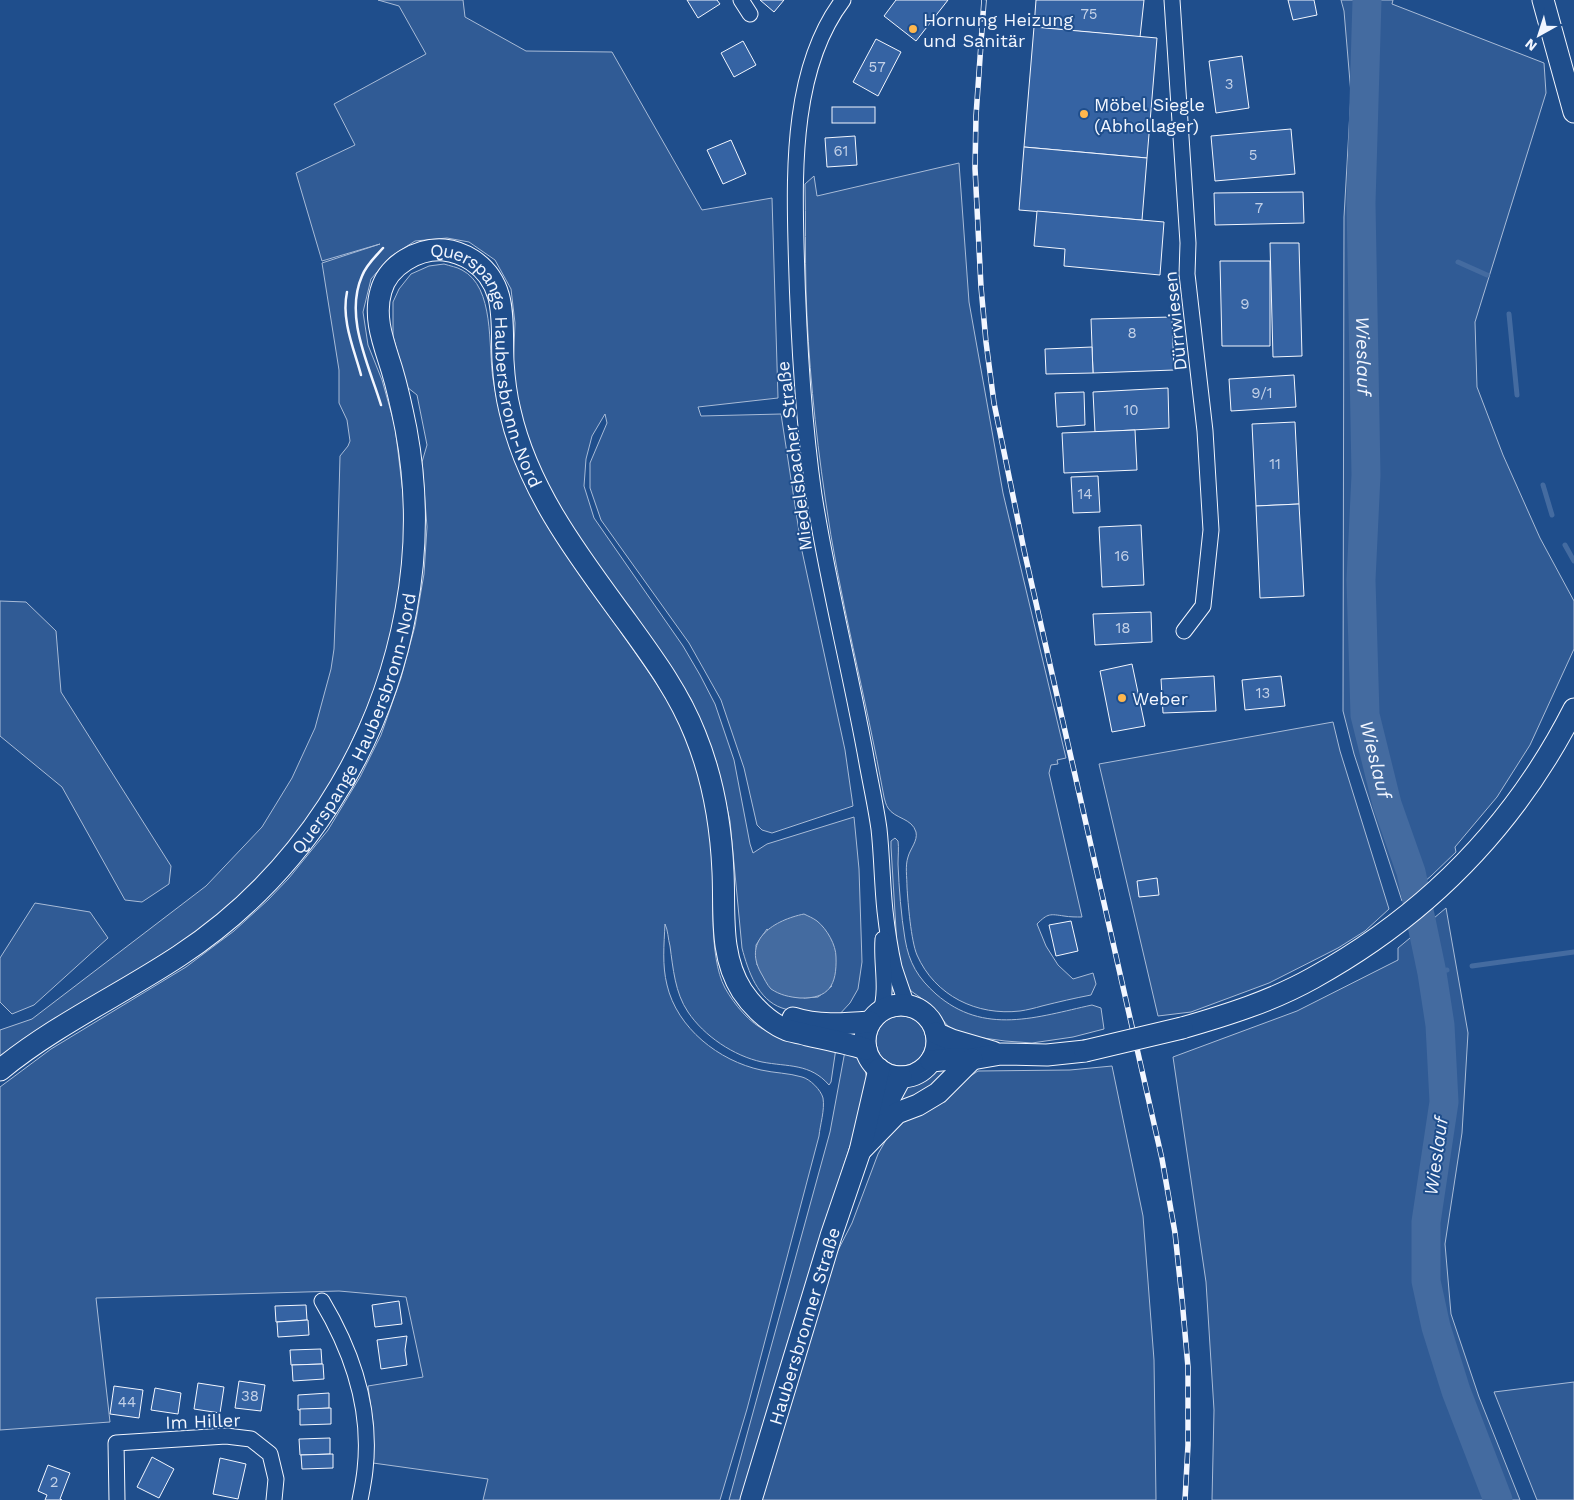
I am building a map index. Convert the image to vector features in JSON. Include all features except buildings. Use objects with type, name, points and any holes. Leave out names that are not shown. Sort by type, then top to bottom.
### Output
[{"type":"main road","points":[[1543,0],[1573,102]]},
{"type":"main road","name":"Querspange Haubersbronn-Nord","points":[[0,1070],[42,1039],[180,956],[242,908],[292,856],[340,788],[376,716],[390,678],[401,640],[413,562],[413,482],[408,438],[401,402],[381,335],[378,316],[380,295],[385,281],[398,266],[412,256],[429,251],[446,250],[465,256],[482,267],[497,288],[502,305],[505,384],[510,413],[532,475],[549,508],[588,570],[654,660],[676,694],[695,733],[709,774],[718,814],[723,871],[725,945],[736,981],[745,996],[756,1008],[770,1021],[788,1031],[866,1049]]},
{"type":"main road","points":[[931,1061],[952,1058],[972,1059],[1001,1054],[1047,1055],[1085,1050],[1182,1028],[1220,1017],[1311,979],[1383,935],[1427,900],[1462,867],[1498,827],[1527,788],[1558,740],[1574,709]]},
{"type":"main road","points":[[756,1008],[797,1019],[842,1024],[875,1017],[889,1007],[898,1005],[917,1009],[926,1015],[932,1023],[937,1043],[931,1061],[923,1070],[901,1077],[889,1075],[870,1060],[866,1049],[865,1035],[875,1017]]},
{"type":"main road","points":[[936,1033],[1001,1054]]},
{"type":"main road","points":[[860,1151],[898,1113],[938,1093],[972,1059]]},
{"type":"main road","points":[[860,1151],[879,1069]]},
{"type":"main road","points":[[860,1151],[901,1077]]},
{"type":"main road","name":"Haubersbronner Straße","points":[[751,1500],[831,1236],[860,1151]]},
{"type":"street","points":[[741,0],[750,14]]},
{"type":"street","name":"Miedelsbacher Straße","points":[[842,0],[834,11],[818,43],[806,85],[799,120],[795,216],[797,291],[803,402],[814,495],[834,606],[858,713],[879,827],[885,910]]},
{"type":"street","name":"Dürrwiesen","points":[[1172,0],[1188,243],[1187,274],[1205,431],[1211,530],[1203,606],[1184,631]]},
{"type":"street","points":[[885,910],[894,966],[907,1006]]},
{"type":"street","points":[[875,1017],[884,1000],[882,952],[885,910]]},
{"type":"street","points":[[322,1301],[337,1327],[355,1369],[363,1403],[367,1441],[360,1500]]},
{"type":"street","name":"Im Hiller","points":[[117,1500],[116,1443],[226,1436],[251,1439],[270,1454],[276,1479],[274,1500]]},
{"type":"shaded area","points":[[378,0],[463,0],[465,17],[526,51],[612,52],[702,210],[772,198],[778,398],[698,407],[701,416],[781,414],[802,551],[845,750],[853,806],[772,833],[762,830],[757,825],[744,768],[721,700],[689,643],[601,520],[590,488],[590,463],[607,423],[605,414],[592,436],[586,459],[584,486],[594,518],[683,646],[715,704],[734,760],[753,853],[767,844],[854,817],[859,869],[862,962],[858,989],[850,1003],[837,1017],[802,1013],[782,1008],[766,998],[755,984],[742,948],[730,821],[716,761],[691,699],[652,641],[610,587],[551,495],[523,428],[513,372],[515,323],[511,289],[495,260],[469,242],[447,238],[415,241],[390,257],[371,279],[363,312],[368,345],[382,380],[395,426],[406,519],[401,577],[391,642],[374,693],[328,793],[284,852],[215,920],[0,1059],[0,1030],[32,1019],[206,886],[262,827],[292,778],[315,728],[331,669],[334,649],[340,456],[350,441],[347,420],[339,403],[339,370],[322,263],[380,244],[322,261],[296,173],[355,145],[334,104],[426,54],[399,6]],"holes":[[[767,929],[832,986],[818,997],[804,998],[757,965],[756,945]]]},
{"type":"shaded area","points":[[1341,0],[1393,0],[1392,4],[1544,63],[1546,93],[1475,322],[1477,387],[1503,455],[1540,538],[1574,601],[1574,649],[1530,745],[1497,797],[1455,847],[1456,852],[1402,901],[1354,754],[1343,711],[1344,217],[1351,94],[1344,11]]},
{"type":"shaded area","points":[[959,163],[969,302],[1003,493],[1066,758],[1057,760],[1058,764],[1051,765],[1049,773],[1082,917],[1049,915],[1037,924],[1046,946],[1058,965],[1073,979],[1093,973],[1096,984],[1091,995],[1031,1009],[1004,1012],[973,1006],[946,992],[925,969],[915,949],[911,932],[906,868],[908,857],[916,839],[916,832],[911,824],[891,812],[884,797],[831,535],[818,445],[807,316],[805,184],[814,176],[817,196]]},
{"type":"shaded area","points":[[444,264],[462,270],[473,278],[480,290],[488,319],[493,379],[505,433],[516,464],[541,516],[572,564],[647,669],[662,692],[687,739],[700,777],[710,828],[713,853],[714,941],[716,959],[725,988],[743,1013],[761,1028],[784,1036],[836,1048],[829,1085],[822,1078],[806,1069],[751,1059],[720,1044],[695,1021],[680,997],[665,924],[665,977],[672,1001],[690,1028],[715,1050],[745,1066],[805,1078],[818,1088],[823,1098],[819,1136],[747,1409],[720,1500],[483,1500],[488,1479],[373,1463],[373,1423],[368,1386],[423,1377],[406,1297],[339,1291],[96,1298],[110,1422],[0,1430],[0,1087],[51,1049],[186,967],[234,931],[289,878],[328,830],[360,777],[381,735],[401,678],[415,626],[424,574],[427,527],[422,462],[427,445],[417,395],[407,387],[393,336],[393,302],[399,289],[411,274],[429,266]]},
{"type":"shaded area","points":[[0,601],[26,602],[56,631],[61,692],[171,866],[169,884],[142,902],[125,900],[62,787],[0,736]]},
{"type":"shaded area","points":[[1333,722],[1340,751],[1389,909],[1365,931],[1338,948],[1269,983],[1191,1012],[1158,1016],[1099,764]]},
{"type":"shaded area","points":[[895,838],[898,841],[900,901],[907,948],[915,969],[936,994],[954,1007],[973,1015],[992,1019],[1031,1018],[1092,1005],[1101,1008],[1104,1029],[1073,1037],[1032,1043],[976,1037],[955,1031],[948,1026],[928,1003],[911,991],[905,982],[897,946],[891,847],[891,841]]},
{"type":"shaded area","points":[[35,903],[90,912],[108,938],[34,1005],[12,1014],[0,1002],[0,958]]},
{"type":"shaded area","points":[[1446,908],[1468,1033],[1462,1133],[1445,1244],[1451,1314],[1479,1397],[1520,1500],[1212,1500],[1214,1410],[1206,1282],[1173,1057],[1297,1011],[1398,960],[1398,948]]},
{"type":"shaded area","points":[[804,914],[821,924],[833,942],[836,957],[833,983],[824,993],[810,998],[785,995],[771,989],[756,961],[756,950],[764,933],[782,921]]},
{"type":"shaded area","points":[[901,1016],[919,1023],[926,1041],[919,1059],[901,1066],[883,1059],[876,1041],[883,1023]]},
{"type":"shaded area","points":[[845,1051],[854,1055],[860,1061],[865,1070],[867,1080],[855,1131],[825,1223],[742,1500],[729,1500],[830,1132]]},
{"type":"shaded area","points":[[952,1066],[919,1097],[891,1102],[907,1087],[938,1070]]},
{"type":"shaded area","points":[[1112,1066],[1143,1216],[1154,1360],[1156,1500],[762,1500],[834,1258],[852,1223],[878,1154],[887,1138],[899,1123],[978,1071],[1070,1070]]},
{"type":"shaded area","points":[[1574,1382],[1574,1500],[1537,1500],[1494,1392]]},
{"type":"waterway","name":"Wieslauf","points":[[1367,0],[1361,203],[1366,475],[1361,580],[1365,715],[1387,804],[1411,872],[1432,973],[1440,1025],[1444,1102],[1426,1222],[1426,1281],[1436,1327],[1456,1391],[1498,1500]]},
{"type":"waterway","points":[[1458,262],[1487,275]]},
{"type":"waterway","points":[[1509,314],[1517,395]]},
{"type":"waterway","points":[[1543,485],[1552,515]]},
{"type":"waterway","points":[[1565,545],[1574,561]]},
{"type":"waterway","points":[[1472,966],[1574,952]]},
{"type":"waterway","points":[[1432,973],[1447,970]]},
{"type":"railway","points":[[984,0],[976,116],[975,168],[981,287],[994,403],[1024,550],[1162,1159],[1175,1233],[1188,1367],[1188,1445],[1185,1500]]},
{"type":"wall","points":[[381,405],[360,341],[356,308],[357,292],[364,272],[383,248]]},
{"type":"wall","points":[[347,292],[347,324],[361,375]]},
{"type":"place","name":"Hornung Heizung und Sanitär","points":[[913,29]]},
{"type":"place","name":"Möbel Siegle (Abhollager)","points":[[1084,114]]},
{"type":"place","name":"Weber","points":[[1122,698]]}]
